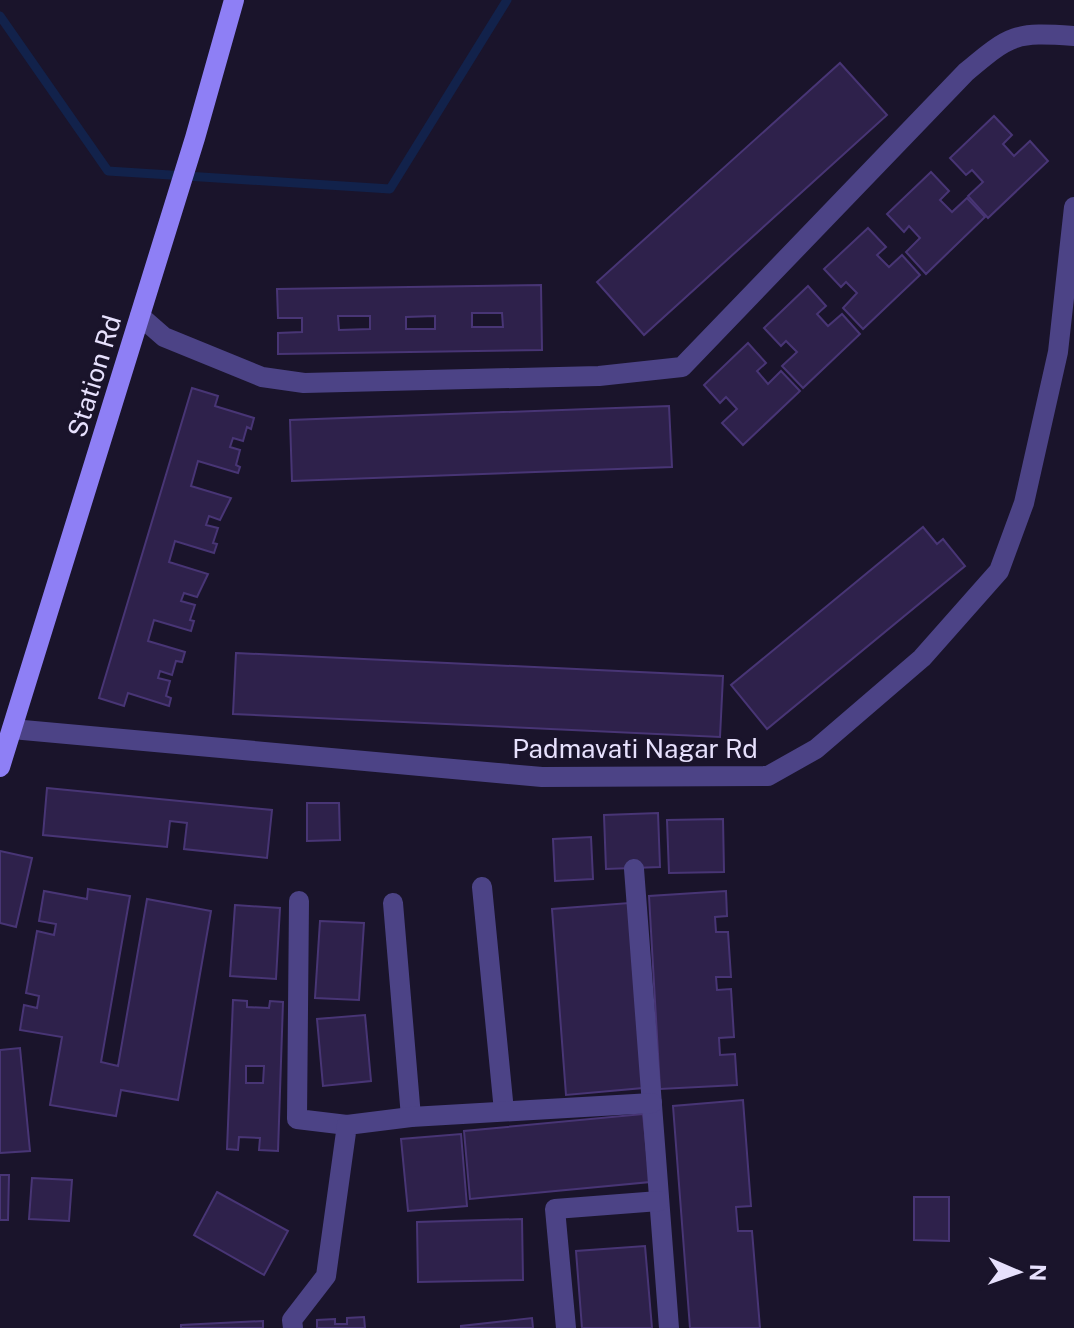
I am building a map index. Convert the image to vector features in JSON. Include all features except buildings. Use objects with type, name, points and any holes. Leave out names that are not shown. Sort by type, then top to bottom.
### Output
[{"type":"main road","name":"Station Rd","points":[[0,767],[163,243],[234,0]]},
{"type":"street","points":[[140,316],[164,337],[262,377],[304,383],[599,376],[682,367],[966,72],[1001,42],[1025,34],[1074,36]]},
{"type":"street","name":"Padmavati Nagar Rd","points":[[12,729],[542,777],[768,776],[816,749],[922,658],[999,571],[1024,503],[1058,352],[1074,207]]},
{"type":"street","points":[[634,869],[669,1328]]},
{"type":"street","points":[[482,887],[504,1111]]},
{"type":"street","points":[[299,901],[297,1119],[347,1125],[411,1117],[652,1103]]},
{"type":"street","points":[[393,903],[411,1117]]},
{"type":"street","points":[[293,1328],[292,1320],[326,1276],[347,1125]]},
{"type":"street","points":[[566,1328],[555,1209],[659,1201]]},
{"type":"waterway","points":[[0,16],[108,171],[390,189],[507,0]]}]
